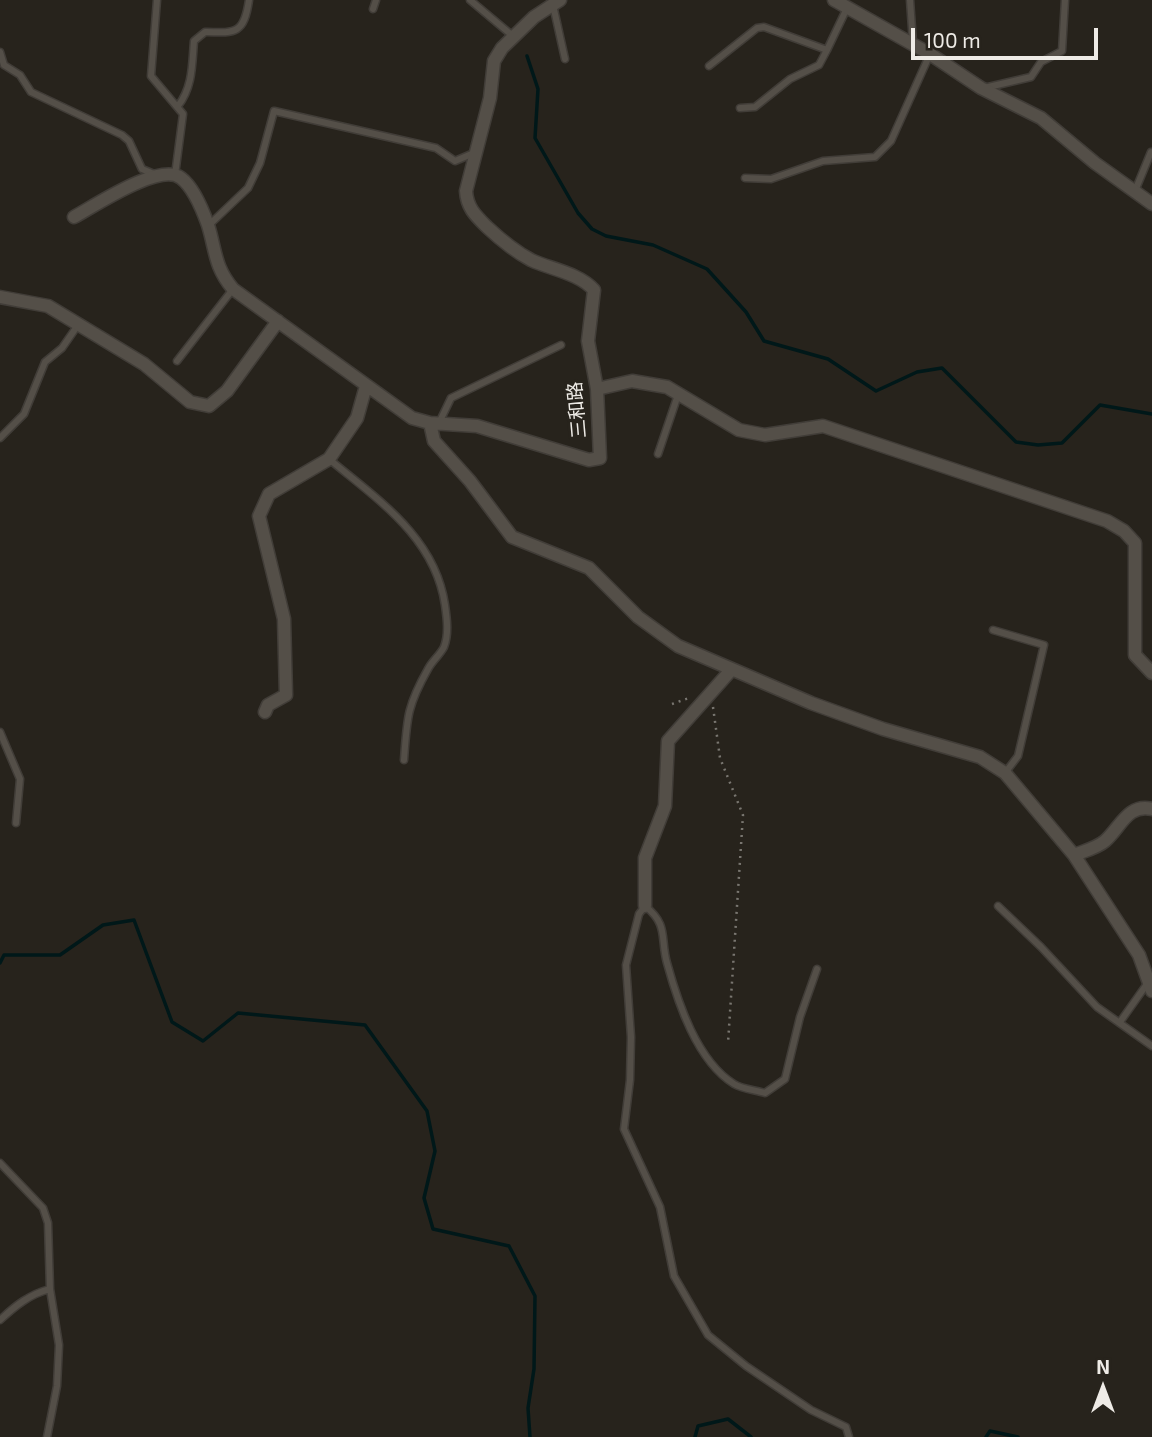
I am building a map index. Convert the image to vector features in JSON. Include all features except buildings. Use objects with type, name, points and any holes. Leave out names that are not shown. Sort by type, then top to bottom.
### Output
[{"type":"street","points":[[834,0],[930,54],[981,88],[1041,118],[1095,163],[1152,204]]},
{"type":"street","name":"三和路","points":[[175,175],[183,179],[208,226],[220,273],[233,289],[412,418],[488,429],[589,460],[600,458],[597,389],[587,341],[594,290],[582,280],[531,260],[508,246],[474,214],[467,203],[466,191],[490,98],[494,61],[502,48],[516,38],[534,16],[556,2]]},
{"type":"street","points":[[74,217],[156,175],[175,175]]},
{"type":"street","points":[[0,297],[48,306],[144,364],[190,402],[209,406],[227,391],[278,321]]},
{"type":"street","points":[[597,389],[632,380],[667,387],[738,430],[765,435],[823,426],[1107,521],[1125,531],[1135,543],[1135,655],[1152,673]]},
{"type":"street","points":[[265,712],[268,705],[286,695],[287,678],[284,619],[258,516],[269,494],[329,459],[357,418],[366,386]]},
{"type":"street","points":[[434,423],[434,441],[470,481],[512,537],[589,568],[620,596],[638,617],[678,646],[811,703],[883,729],[980,757],[1005,773],[1074,855],[1139,955],[1149,987]]},
{"type":"street","points":[[645,906],[645,858],[665,806],[668,741],[732,669]]},
{"type":"street","points":[[1074,855],[1103,843],[1131,811],[1144,807],[1152,809]]},
{"type":"lane","points":[[157,0],[150,69],[156,85],[183,114],[175,175]]},
{"type":"lane","points":[[178,106],[187,95],[194,41],[205,32],[228,33],[242,26],[246,20],[249,0]]},
{"type":"lane","points":[[373,9],[376,0]]},
{"type":"lane","points":[[470,0],[516,38]]},
{"type":"lane","points":[[910,0],[913,45]]},
{"type":"lane","points":[[981,88],[1031,77],[1041,62],[1062,51],[1065,0]]},
{"type":"lane","points":[[556,2],[565,59]]},
{"type":"lane","points":[[740,108],[755,107],[790,79],[819,65],[847,8]]},
{"type":"lane","points":[[709,66],[757,28],[764,27],[827,50]]},
{"type":"lane","points":[[0,52],[4,65],[20,75],[31,92],[122,135],[129,141],[142,169],[156,175]]},
{"type":"lane","points":[[745,178],[781,177],[824,161],[875,157],[891,141],[930,54]]},
{"type":"lane","points":[[208,226],[248,188],[260,163],[274,111],[436,148],[454,160],[474,153]]},
{"type":"lane","points":[[1135,191],[1151,152]]},
{"type":"lane","points":[[177,361],[233,289]]},
{"type":"lane","points":[[0,438],[24,414],[45,362],[62,348],[78,325]]},
{"type":"lane","points":[[434,423],[451,398],[561,345]]},
{"type":"lane","points":[[658,454],[679,393]]},
{"type":"lane","points":[[329,459],[400,518],[420,543],[441,582],[448,625],[443,648],[429,666],[407,708],[404,760]]},
{"type":"lane","points":[[993,631],[1044,645],[1017,756],[1005,773]]},
{"type":"lane","points":[[0,733],[20,779],[16,822]]},
{"type":"lane","points":[[817,969],[800,1017],[785,1079],[765,1093],[734,1084],[705,1055],[666,960],[664,936],[658,916],[645,906],[639,914],[626,965],[631,1037],[624,1129],[660,1207],[674,1276],[708,1335],[746,1366],[811,1410],[846,1427],[849,1437]]},
{"type":"lane","points":[[998,906],[1097,1007],[1152,1046]]},
{"type":"lane","points":[[1120,1022],[1149,987]]},
{"type":"lane","points":[[0,1163],[43,1208],[48,1223],[50,1289],[59,1345],[57,1386],[47,1437]]},
{"type":"lane","points":[[0,1320],[38,1292],[50,1289]]},
{"type":"path","points":[[673,704],[712,690],[720,758],[743,815],[729,1043]]},
{"type":"waterway","points":[[527,56],[538,89],[535,138],[578,213],[592,229],[606,236],[653,245],[707,269],[746,312],[764,341],[828,359],[876,391],[917,372],[942,368],[1016,442],[1038,445],[1062,443],[1100,405],[1152,414]]},
{"type":"waterway","points":[[0,963],[4,955],[60,955],[103,925],[134,920],[172,1022],[203,1041],[238,1013],[365,1025],[427,1111],[435,1151],[424,1198],[433,1229],[509,1246],[535,1296],[534,1369],[528,1408],[530,1437]]},
{"type":"waterway","points":[[695,1437],[698,1426],[728,1419],[751,1437]]},
{"type":"waterway","points":[[986,1437],[990,1431],[1018,1437]]}]
